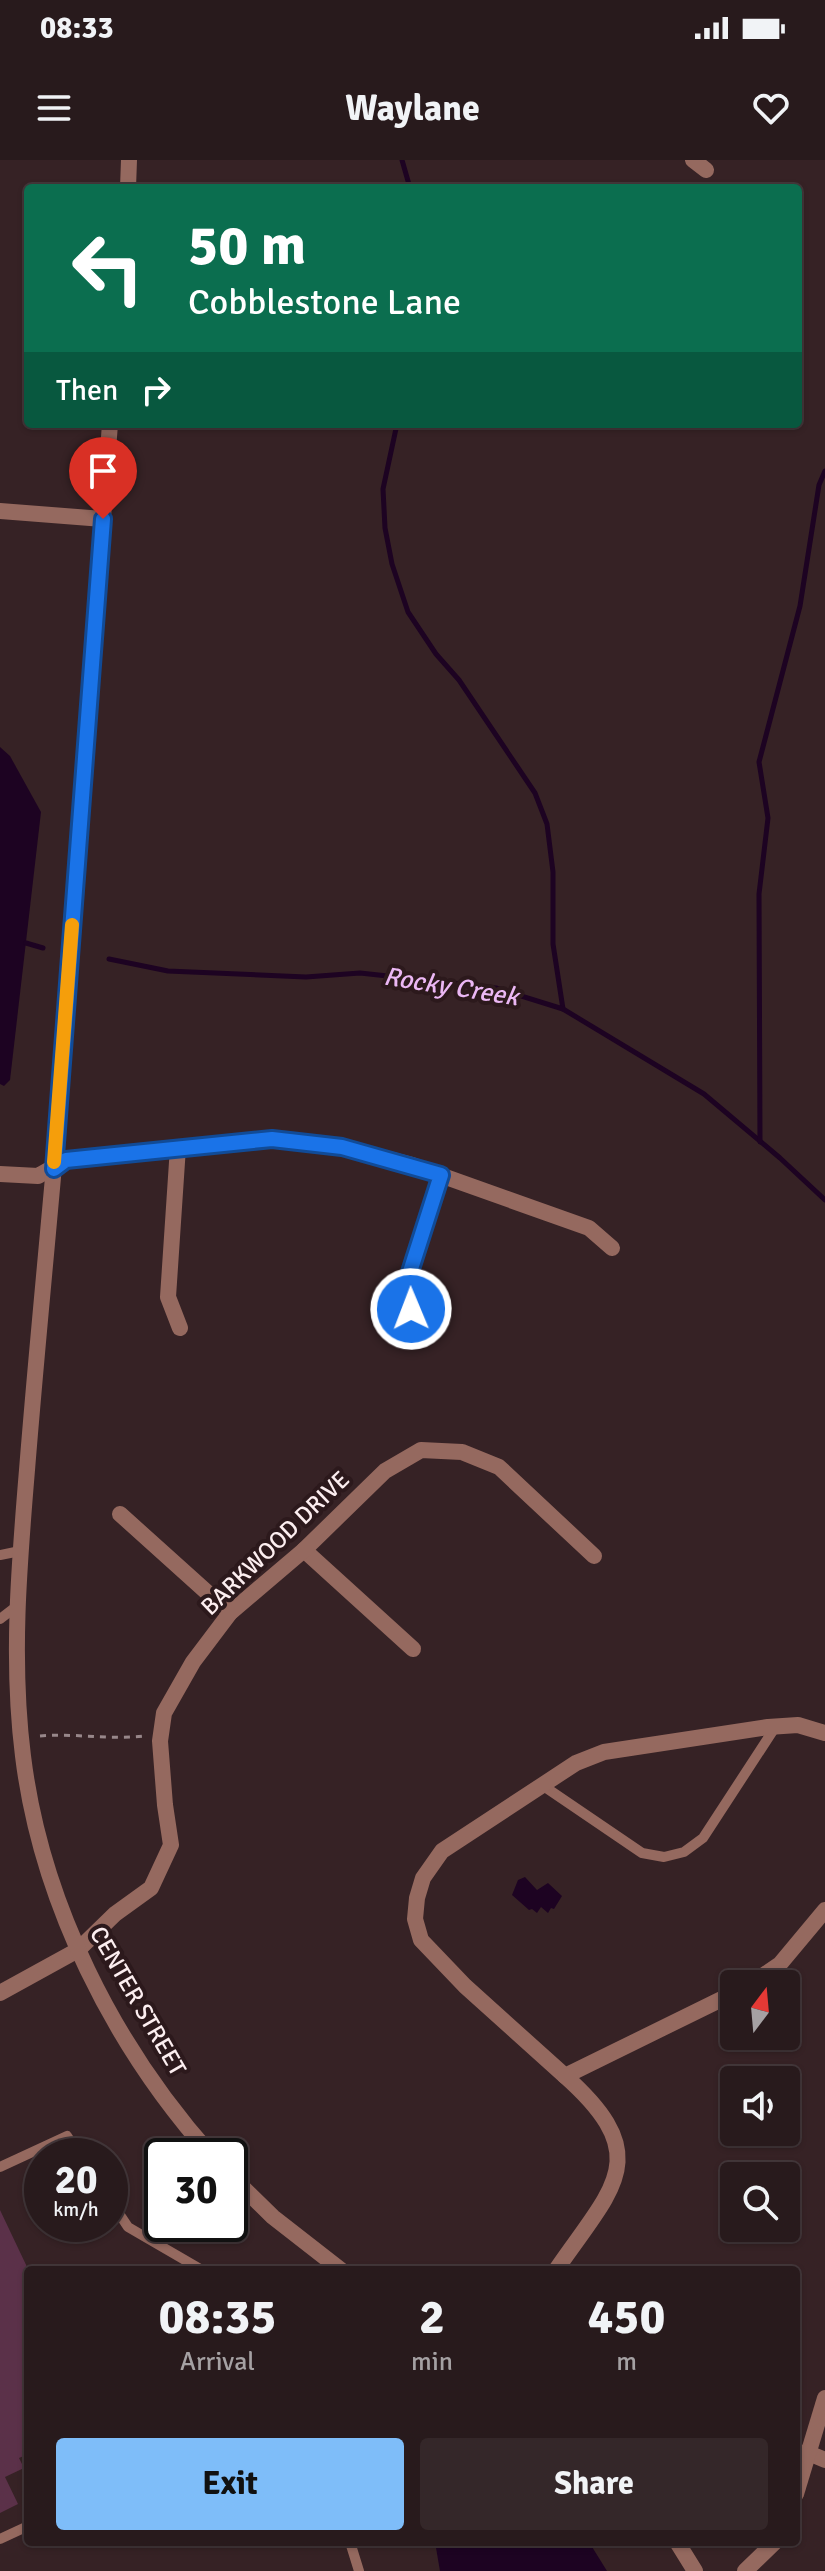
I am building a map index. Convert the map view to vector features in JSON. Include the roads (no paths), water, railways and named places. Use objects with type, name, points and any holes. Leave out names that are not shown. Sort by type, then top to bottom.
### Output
[{"type":"street","points":[[128,184],[129,160]]},
{"type":"street","name":"CENTER STREET","points":[[110,428],[54,1169],[20,1551],[16,1681],[23,1758],[46,1861],[78,1950],[155,2083],[198,2138]]},
{"type":"street","points":[[0,511],[103,519]]},
{"type":"street","points":[[0,1174],[38,1176],[66,1160],[272,1139],[342,1147],[441,1175],[589,1228],[612,1248]]},
{"type":"street","points":[[178,1147],[168,1297],[180,1328]]},
{"type":"street","points":[[411,1309],[410,1272],[441,1175]]},
{"type":"street","name":"BARKWOOD DRIVE","points":[[0,1993],[78,1950],[115,1914],[151,1888],[171,1845],[161,1734],[164,1713],[171,1700],[193,1662],[230,1613],[304,1550],[385,1471],[421,1450],[462,1452],[499,1467],[594,1556]]},
{"type":"street","points":[[120,1514],[230,1613]]},
{"type":"street","points":[[304,1550],[413,1649]]},
{"type":"street","points":[[559,2266],[605,2200],[615,2180],[619,2157],[614,2130],[586,2095],[432,1955],[421,1940],[415,1919],[423,1878],[442,1851],[576,1763],[604,1752],[776,1726],[798,1725],[825,1733]]},
{"type":"street","points":[[771,1970],[780,1964],[825,1910]]},
{"type":"street","points":[[565,2076],[720,2000]]},
{"type":"street","points":[[248,2193],[273,2217],[336,2266]]},
{"type":"street","points":[[800,2477],[825,2398]]},
{"type":"street","points":[[806,2452],[825,2460]]},
{"type":"street","points":[[679,2546],[695,2571]]},
{"type":"street","points":[[745,2571],[771,2546]]},
{"type":"lane","points":[[0,1555],[20,1551]]},
{"type":"lane","points":[[0,1619],[17,1606]]},
{"type":"lane","points":[[542,1785],[642,1853],[664,1857],[684,1852],[703,1838],[776,1726]]},
{"type":"lane","points":[[0,2167],[24,2156]]},
{"type":"lane","points":[[128,2227],[195,2266]]},
{"type":"lane","points":[[0,2539],[24,2528]]},
{"type":"lane","points":[[351,2546],[359,2571]]},
{"type":"waterway","points":[[402,160],[409,184]]},
{"type":"waterway","points":[[396,428],[383,489],[385,528],[392,564],[408,612],[436,654],[459,680],[535,793],[547,824],[553,872],[553,944],[563,1009]]},
{"type":"waterway","points":[[760,1142],[759,894],[768,818],[759,762],[800,606],[819,485],[825,471]]},
{"type":"waterway","name":"Rocky Creek","points":[[26,943],[43,948]]},
{"type":"waterway","name":"Rocky Creek","points":[[109,959],[168,971],[306,977],[360,973],[443,982],[496,988],[563,1009],[704,1094],[825,1200]]}]
